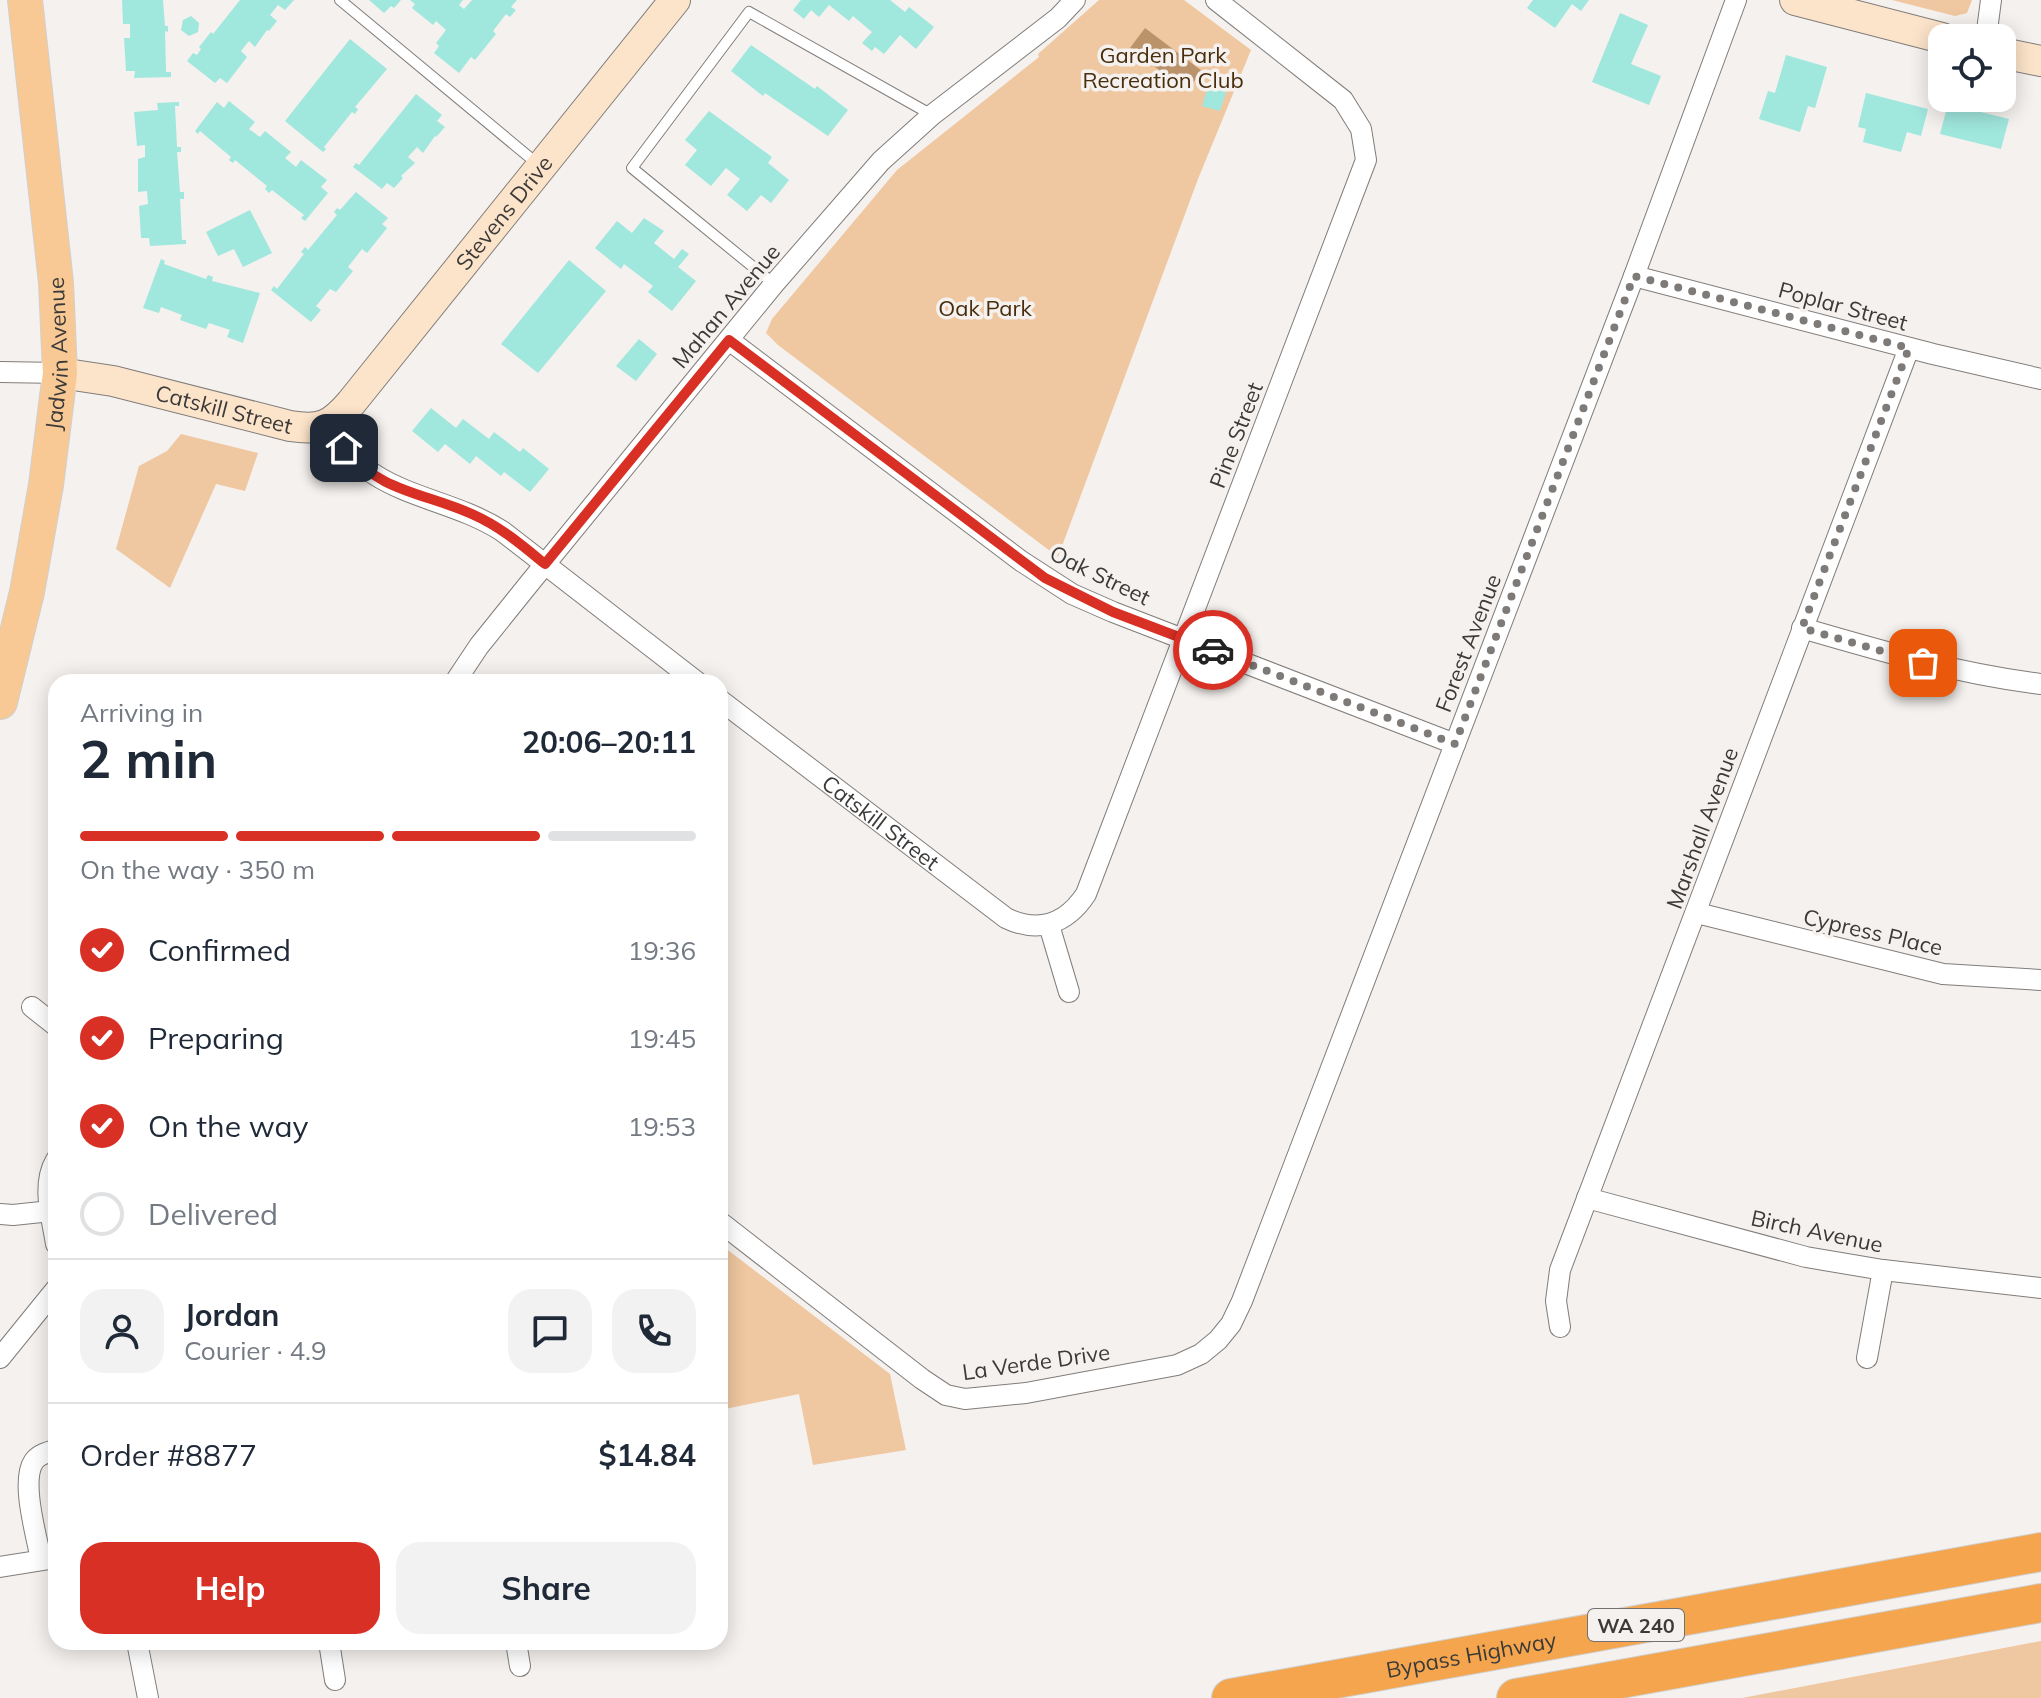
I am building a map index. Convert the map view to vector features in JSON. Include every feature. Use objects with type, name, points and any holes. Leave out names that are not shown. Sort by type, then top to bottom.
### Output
[{"type":"highway","name":"Bypass Highway","points":[[1231,1698],[2041,1552]]},
{"type":"highway","name":"WA 240","points":[[1516,1698],[2041,1603]]},
{"type":"main road","name":"Jadwin Avenue","points":[[0,702],[31,570],[46,485],[60,373],[56,283],[25,0]]},
{"type":"street","name":"Stevens Drive","points":[[330,423],[351,403],[675,0]]},
{"type":"street","name":"Mahan Avenue","points":[[460,674],[479,646],[774,284],[881,161],[932,115],[1046,27],[1075,0]]},
{"type":"street","name":"Pine Street","points":[[1049,925],[1067,916],[1086,894],[1366,160],[1366,144],[1361,129],[1343,100],[1216,0]]},
{"type":"street","name":"Forest Avenue","points":[[1242,1301],[1634,276],[1736,0]]},
{"type":"street","points":[[1795,0],[1928,34]]},
{"type":"street","points":[[1988,24],[1991,0]]},
{"type":"street","points":[[2016,56],[2041,61]]},
{"type":"street","name":"Poplar Street","points":[[1634,276],[2041,379]]},
{"type":"street","name":"Oak Street","points":[[729,340],[1045,578],[1100,606],[1455,744]]},
{"type":"street","name":"Marshall Avenue","points":[[1560,1327],[1556,1301],[1560,1270],[1909,348]]},
{"type":"street","name":"Catskill Street","points":[[0,372],[60,373],[113,381],[290,426],[316,428],[330,423]]},
{"type":"street","points":[[330,423],[349,455],[385,482],[480,518],[514,539],[687,674]]},
{"type":"street","points":[[1802,628],[1892,655],[1985,677],[2041,684]]},
{"type":"street","name":"Catskill Street","points":[[728,706],[1006,918],[1026,925],[1049,925]]},
{"type":"street","name":"Cypress Place","points":[[1697,913],[1943,974],[2041,980]]},
{"type":"street","points":[[1049,925],[1069,992]]},
{"type":"street","points":[[32,1007],[48,1020]]},
{"type":"street","name":"Birch Avenue","points":[[1587,1198],[1806,1257],[1883,1270],[2041,1288]]},
{"type":"street","points":[[0,1214],[48,1211]]},
{"type":"street","name":"La Verde Drive","points":[[728,1228],[922,1379],[955,1398],[1026,1393],[1177,1365],[1201,1354],[1218,1340],[1231,1324],[1242,1301]]},
{"type":"street","points":[[1867,1358],[1883,1270]]},
{"type":"street","points":[[0,1358],[48,1299]]},
{"type":"street","points":[[48,1452],[35,1459],[30,1471],[30,1498],[48,1556]]},
{"type":"street","points":[[0,1567],[48,1559]]},
{"type":"street","points":[[139,1650],[148,1698]]},
{"type":"street","points":[[330,1650],[335,1680]]},
{"type":"street","points":[[517,1650],[520,1666]]},
{"type":"lane","points":[[340,0],[541,167]]},
{"type":"lane","points":[[774,284],[632,168],[749,12],[932,115]]},
{"type":"green space","name":"Oak Park","points":[[1099,0],[1184,0],[1251,50],[1198,179],[1058,557],[766,333],[772,319],[897,170],[1039,57],[1038,54]]},
{"type":"green space","points":[[1892,0],[1972,0],[1967,13],[1955,16]]},
{"type":"green space","points":[[181,434],[258,453],[245,491],[216,484],[170,588],[116,549],[139,466],[167,451]]},
{"type":"green space","points":[[728,1250],[890,1374],[906,1450],[813,1465],[799,1394],[728,1408]]},
{"type":"green space","points":[[2041,1641],[2041,1698],[1742,1698]]},
{"type":"shaded area","points":[[1145,28],[1202,71],[1187,91],[1130,48]]},
{"type":"building","points":[[122,0],[163,0],[165,26],[168,26],[168,32],[165,31],[166,72],[171,72],[171,77],[134,78],[135,71],[126,71],[124,38],[130,38],[130,24],[123,24]]},
{"type":"building","points":[[240,0],[294,0],[285,10],[278,5],[270,15],[277,21],[255,47],[249,41],[241,51],[247,57],[227,83],[220,78],[215,83],[187,61],[193,53],[197,55],[201,49],[199,47]]},
{"type":"building","points":[[369,0],[401,0],[384,13]]},
{"type":"building","points":[[410,0],[463,0],[459,5],[464,9],[472,0],[517,0],[511,7],[516,10],[510,17],[506,14],[493,31],[496,34],[475,60],[471,57],[459,73],[434,53],[439,46],[436,43],[446,30],[436,21],[433,25],[412,8],[415,4]]},
{"type":"building","points":[[801,0],[890,0],[905,12],[909,7],[934,27],[916,49],[900,35],[884,54],[875,47],[872,51],[862,43],[872,32],[853,16],[849,21],[829,5],[819,17],[811,10],[804,19],[793,10]]},
{"type":"building","points":[[1533,0],[1589,0],[1581,11],[1572,4],[1555,28],[1527,8]]},
{"type":"building","points":[[1620,13],[1648,25],[1631,64],[1661,76],[1649,105],[1592,82]]},
{"type":"building","points":[[191,16],[199,23],[198,32],[189,36],[181,30],[183,20]]},
{"type":"building","points":[[350,39],[387,69],[323,152],[285,121]]},
{"type":"building","points":[[751,45],[815,89],[817,86],[848,110],[828,136],[765,93],[763,96],[731,71]]},
{"type":"building","points":[[1786,55],[1827,67],[1815,108],[1808,106],[1800,132],[1759,119],[1768,91],[1775,93]]},
{"type":"building","points":[[1210,80],[1228,86],[1220,111],[1202,106]]},
{"type":"building","points":[[1866,93],[1928,109],[1921,136],[1907,132],[1901,152],[1863,142],[1866,129],[1858,127]]},
{"type":"building","points":[[416,94],[442,115],[437,121],[445,127],[423,153],[417,147],[408,157],[415,163],[394,188],[387,183],[382,189],[353,167],[356,163],[359,165]]},
{"type":"building","points":[[229,101],[255,122],[249,129],[260,137],[265,131],[291,152],[285,158],[296,167],[301,160],[327,180],[321,187],[328,193],[305,221],[301,218],[304,215],[272,190],[269,193],[265,189],[267,186],[235,160],[233,163],[229,160],[231,157],[200,131],[198,134],[195,131],[217,102],[224,108]]},
{"type":"building","points":[[179,102],[179,106],[175,106],[177,147],[181,147],[181,152],[177,152],[180,192],[184,192],[184,199],[180,199],[182,240],[186,240],[186,244],[150,246],[149,238],[141,238],[139,206],[148,204],[147,191],[138,192],[138,159],[145,157],[145,145],[137,146],[134,112],[158,110],[157,103]]},
{"type":"building","points":[[709,111],[772,157],[768,163],[789,180],[771,203],[761,195],[747,211],[727,195],[740,179],[726,168],[711,186],[685,165],[697,150],[685,140]]},
{"type":"building","points":[[1946,112],[1981,112],[2009,119],[2001,149],[1940,134]]},
{"type":"building","points":[[356,192],[388,218],[382,224],[387,228],[367,253],[362,249],[348,267],[353,271],[336,292],[330,289],[316,306],[321,310],[311,322],[271,290],[274,286],[277,289],[304,254],[301,252],[305,247],[308,250],[337,215],[334,212],[337,208],[340,210]]},
{"type":"building","points":[[250,210],[272,253],[243,267],[234,249],[218,256],[206,232]]},
{"type":"building","points":[[644,218],[664,231],[654,243],[674,259],[682,249],[689,254],[678,267],[696,281],[672,311],[648,292],[653,286],[624,264],[621,269],[595,248],[617,221],[632,233]]},
{"type":"building","points":[[161,259],[165,261],[164,264],[206,279],[208,275],[213,277],[212,281],[260,293],[243,343],[227,337],[230,330],[209,323],[206,329],[180,320],[182,315],[161,307],[159,313],[143,308]]},
{"type":"building","points":[[569,260],[606,291],[538,373],[501,344]]},
{"type":"building","points":[[639,339],[657,354],[636,381],[616,366]]},
{"type":"building","points":[[431,408],[456,428],[463,419],[489,439],[494,432],[520,452],[523,448],[549,469],[530,492],[504,472],[501,476],[476,456],[470,464],[445,444],[438,452],[412,431]]},
{"type":"way so far","points":[[1213,650],[1455,744],[1634,276],[1909,348],[1802,628],[1923,663]]},
{"type":"route","points":[[344,448],[385,482],[416,496],[472,514],[514,539],[545,564],[729,340],[1045,578],[1113,612],[1213,650]]},
{"type":"park label","name":"Garden Park Recreation Club","points":[[1163,68]]}]
